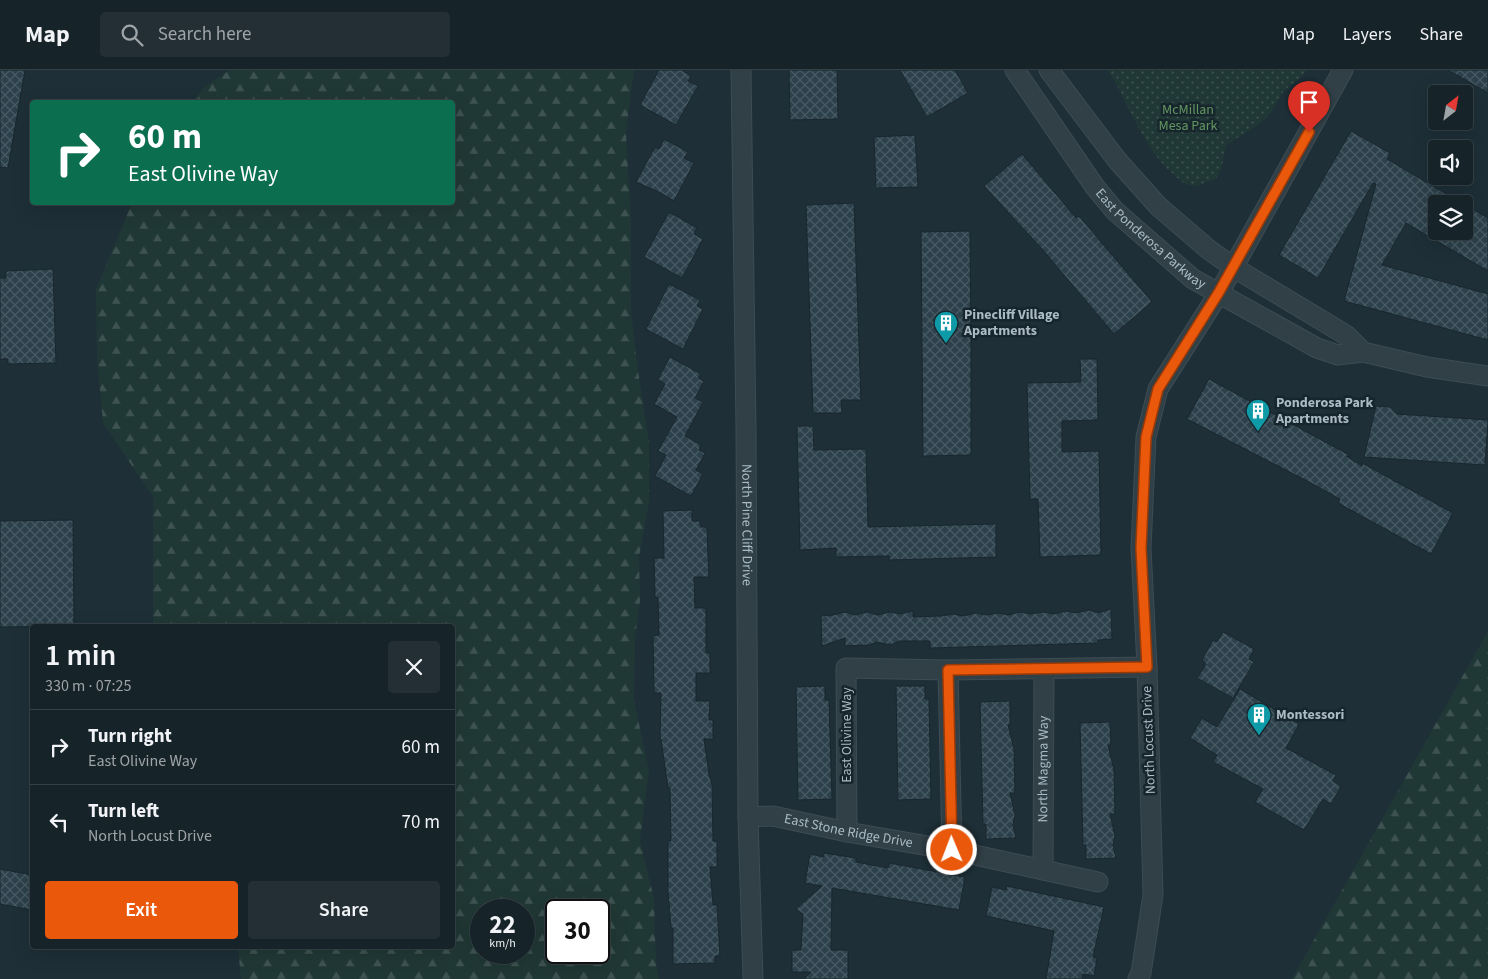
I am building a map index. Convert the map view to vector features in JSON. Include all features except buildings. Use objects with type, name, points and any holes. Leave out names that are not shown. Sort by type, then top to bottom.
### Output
[{"type":"street","name":"North Pine Cliff Drive","points":[[741,70],[746,429],[748,817],[753,979]]},
{"type":"street","name":"East Ponderosa Parkway","points":[[1015,70],[1095,187],[1114,211],[1194,279],[1288,333],[1317,348],[1338,355],[1362,352],[1427,367],[1488,376]]},
{"type":"street","name":"North Locust Drive","points":[[1138,979],[1141,973],[1153,894],[1147,667],[1141,548],[1146,437],[1158,389],[1219,292],[1343,70]]},
{"type":"street","name":"East Ponderosa Parkway","points":[[1051,74],[1117,160],[1158,206],[1208,249],[1233,267],[1346,335],[1362,352]]},
{"type":"street","points":[[1032,94],[1051,74]]},
{"type":"street","name":"East Olivine Way","points":[[847,832],[846,668],[948,670],[1147,667]]},
{"type":"street","name":"North Magma Way","points":[[1043,870],[1044,669]]},
{"type":"street","points":[[948,670],[952,850]]},
{"type":"street","name":"East Stone Ridge Drive","points":[[748,817],[773,816],[847,832],[952,850],[1098,882]]},
{"type":"green space","points":[[230,70],[634,70],[626,133],[631,220],[631,311],[649,442],[649,502],[639,557],[640,601],[635,637],[634,700],[649,771],[640,840],[654,899],[656,964],[659,979],[241,979],[238,949],[455,949],[455,624],[153,624],[153,497],[103,423],[97,358],[96,289],[131,205],[455,205],[455,100],[194,100],[203,88]]},
{"type":"green space","name":"McMillan Mesa Park","points":[[1108,70],[1307,70],[1284,91],[1265,119],[1226,146],[1221,170],[1216,179],[1200,185],[1193,185],[1186,184],[1177,178],[1153,152]]},
{"type":"green space","points":[[1488,631],[1488,979],[1292,979]]},
{"type":"place","name":"Pinecliff Village Apartments","points":[[946,344]]},
{"type":"place","name":"Ponderosa Park Apartments","points":[[1258,432]]},
{"type":"place","name":"Montessori","points":[[1259,736]]},
{"type":"route","points":[[952,850],[948,670],[1147,667],[1141,548],[1146,437],[1158,389],[1194,334],[1245,248],[1309,132]]}]
